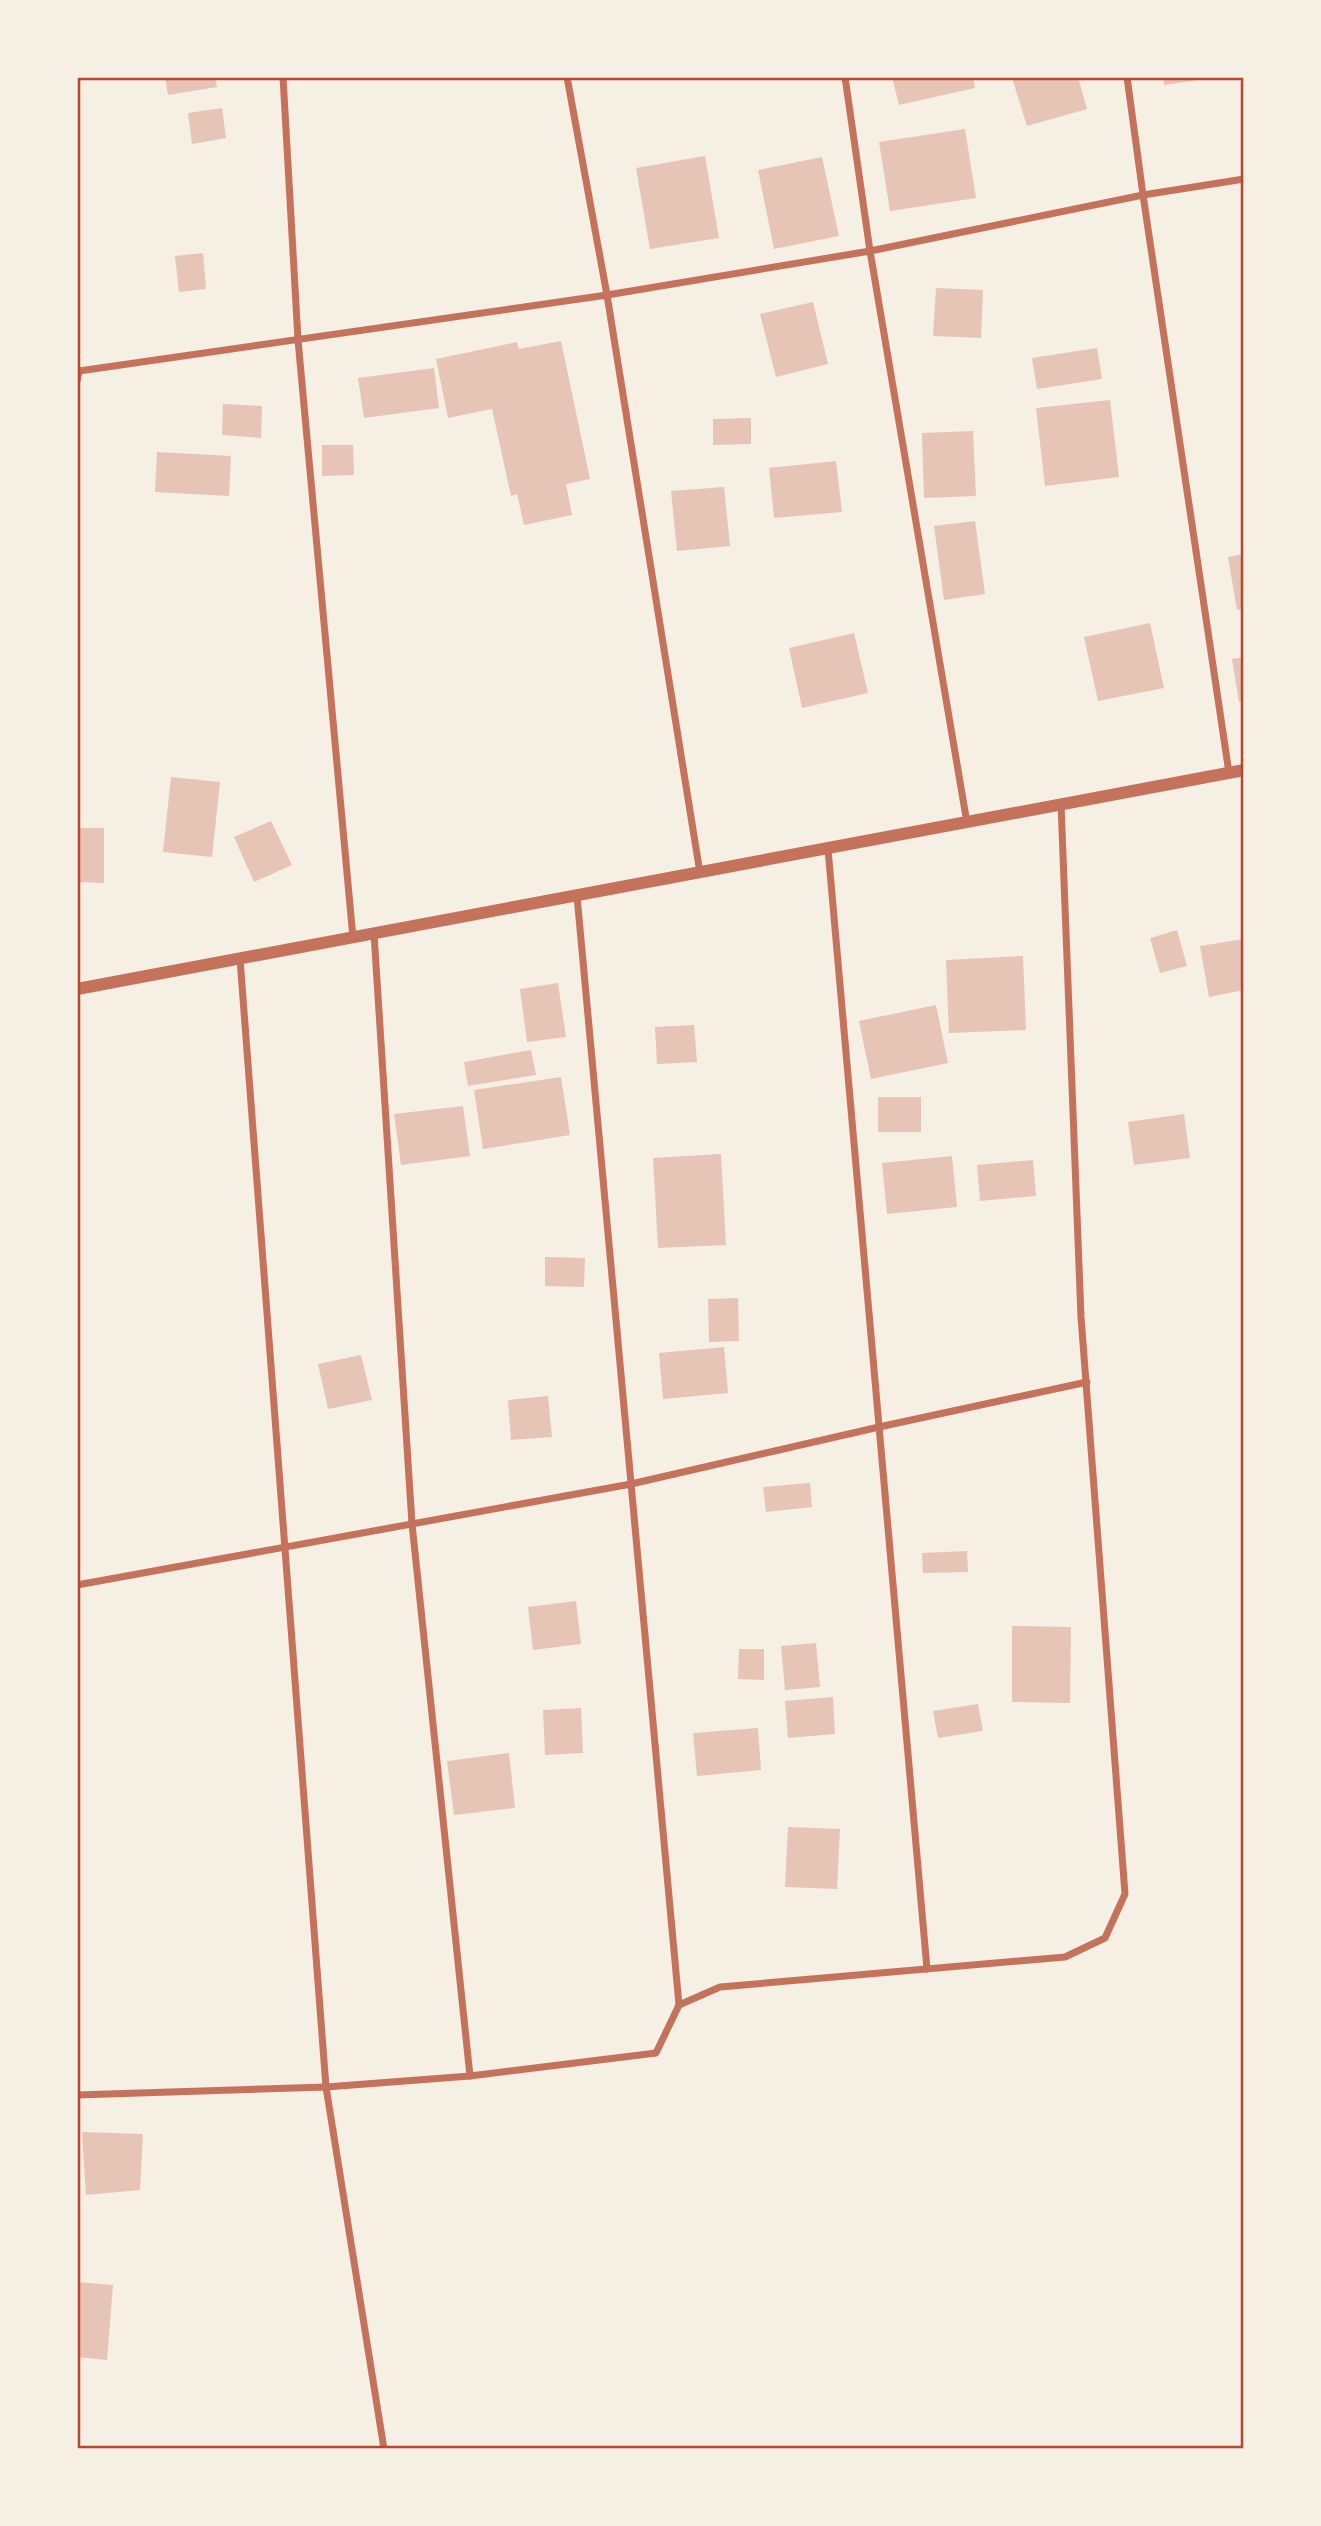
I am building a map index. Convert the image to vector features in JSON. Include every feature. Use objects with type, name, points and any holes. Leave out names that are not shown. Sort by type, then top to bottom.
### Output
[{"type":"street","points":[[283,77],[298,340],[353,938]]},
{"type":"street","points":[[567,77],[607,295],[700,873]]},
{"type":"street","points":[[845,77],[870,251],[967,823]]},
{"type":"street","points":[[1127,77],[1229,773]]},
{"type":"street","points":[[77,381],[79,370],[607,295],[870,251],[1143,195],[1244,179]]},
{"type":"street","points":[[77,989],[1244,770]]},
{"type":"street","points":[[679,2005],[720,1986],[1065,1957],[1105,1938],[1125,1894],[1081,1317],[1061,804]]},
{"type":"street","points":[[828,849],[927,1969]]},
{"type":"street","points":[[77,2095],[326,2087],[470,2076],[656,2053],[679,2005],[578,896]]},
{"type":"street","points":[[374,934],[412,1524],[470,2076]]},
{"type":"street","points":[[240,959],[326,2087],[384,2449]]},
{"type":"street","points":[[77,1585],[631,1484],[1087,1382]]},
{"type":"building","points":[[165,77],[215,77],[217,87],[168,95]]},
{"type":"building","points":[[892,77],[973,77],[975,88],[899,105]]},
{"type":"building","points":[[1078,77],[1087,109],[1027,126],[1012,78]]},
{"type":"building","points":[[1163,77],[1204,77],[1205,79],[1164,85]]},
{"type":"building","points":[[222,108],[226,138],[192,144],[188,113]]},
{"type":"building","points":[[965,129],[976,198],[890,211],[879,142]]},
{"type":"building","points":[[705,156],[719,238],[650,249],[636,168]]},
{"type":"building","points":[[822,157],[839,236],[774,249],[758,170]]},
{"type":"building","points":[[203,253],[206,289],[179,292],[175,256]]},
{"type":"building","points":[[936,288],[983,290],[981,338],[933,336]]},
{"type":"building","points":[[813,302],[828,364],[776,377],[760,314]]},
{"type":"building","points":[[561,341],[590,479],[566,484],[572,515],[524,525],[517,494],[511,496],[492,409],[448,418],[436,359],[517,342],[519,349]]},
{"type":"building","points":[[1097,348],[1102,379],[1037,389],[1032,358]]},
{"type":"building","points":[[434,368],[439,408],[364,418],[358,378]]},
{"type":"building","points":[[1110,400],[1119,477],[1045,486],[1036,408]]},
{"type":"building","points":[[223,404],[262,406],[261,438],[222,435]]},
{"type":"building","points":[[751,418],[751,444],[713,445],[713,419]]},
{"type":"building","points":[[973,431],[976,496],[924,498],[922,433]]},
{"type":"building","points":[[322,445],[353,445],[354,475],[322,476]]},
{"type":"building","points":[[157,452],[231,456],[229,496],[155,492]]},
{"type":"building","points":[[836,461],[842,512],[774,518],[769,468]]},
{"type":"building","points":[[724,487],[730,546],[677,551],[671,491]]},
{"type":"building","points":[[975,521],[985,594],[944,600],[934,526]]},
{"type":"building","points":[[1244,554],[1244,609],[1237,610],[1228,557]]},
{"type":"building","points":[[1150,623],[1164,688],[1098,701],[1084,637]]},
{"type":"building","points":[[854,633],[868,693],[802,708],[789,648]]},
{"type":"building","points":[[1244,657],[1244,701],[1239,702],[1232,659]]},
{"type":"building","points":[[171,777],[220,782],[212,857],[163,852]]},
{"type":"building","points":[[271,821],[292,865],[254,882],[234,837]]},
{"type":"building","points":[[77,828],[104,828],[104,883],[77,882]]},
{"type":"building","points":[[1177,930],[1187,966],[1160,973],[1150,938]]},
{"type":"building","points":[[1244,939],[1244,990],[1209,997],[1200,946]]},
{"type":"building","points":[[1023,956],[1026,1030],[949,1033],[946,960]]},
{"type":"building","points":[[558,983],[566,1037],[527,1042],[520,989]]},
{"type":"building","points":[[936,1005],[948,1063],[871,1079],[859,1021]]},
{"type":"building","points":[[694,1025],[697,1062],[657,1064],[655,1027]]},
{"type":"building","points":[[531,1050],[536,1075],[468,1086],[464,1062]]},
{"type":"building","points":[[561,1077],[570,1135],[483,1149],[474,1090]]},
{"type":"building","points":[[878,1097],[921,1097],[921,1132],[878,1132]]},
{"type":"building","points":[[463,1106],[470,1156],[401,1165],[394,1114]]},
{"type":"building","points":[[1184,1114],[1190,1158],[1134,1165],[1128,1122]]},
{"type":"building","points":[[721,1154],[726,1245],[658,1248],[653,1158]]},
{"type":"building","points":[[952,1156],[957,1207],[887,1214],[882,1163]]},
{"type":"building","points":[[1033,1160],[1036,1196],[980,1201],[977,1165]]},
{"type":"building","points":[[545,1257],[585,1258],[584,1287],[545,1286]]},
{"type":"building","points":[[738,1298],[739,1341],[709,1342],[708,1299]]},
{"type":"building","points":[[724,1347],[728,1393],[663,1399],[659,1353]]},
{"type":"building","points":[[361,1355],[372,1400],[328,1409],[318,1364]]},
{"type":"building","points":[[548,1396],[552,1437],[511,1440],[508,1400]]},
{"type":"building","points":[[810,1483],[812,1507],[766,1512],[763,1487]]},
{"type":"building","points":[[967,1551],[968,1572],[923,1573],[922,1553]]},
{"type":"building","points":[[576,1601],[581,1644],[533,1650],[528,1607]]},
{"type":"building","points":[[1012,1626],[1071,1627],[1070,1703],[1012,1702]]},
{"type":"building","points":[[816,1643],[820,1687],[785,1690],[781,1646]]},
{"type":"building","points":[[739,1649],[764,1649],[764,1680],[738,1679]]},
{"type":"building","points":[[833,1697],[835,1734],[788,1738],[785,1701]]},
{"type":"building","points":[[978,1704],[983,1731],[938,1738],[933,1711]]},
{"type":"building","points":[[581,1708],[583,1753],[545,1755],[543,1710]]},
{"type":"building","points":[[758,1728],[761,1770],[697,1776],[693,1733]]},
{"type":"building","points":[[509,1753],[515,1808],[454,1815],[447,1761]]},
{"type":"building","points":[[788,1827],[840,1829],[837,1889],[785,1887]]},
{"type":"building","points":[[82,2132],[143,2134],[140,2190],[86,2195]]},
{"type":"building","points":[[77,2282],[113,2285],[107,2360],[77,2357]]}]
